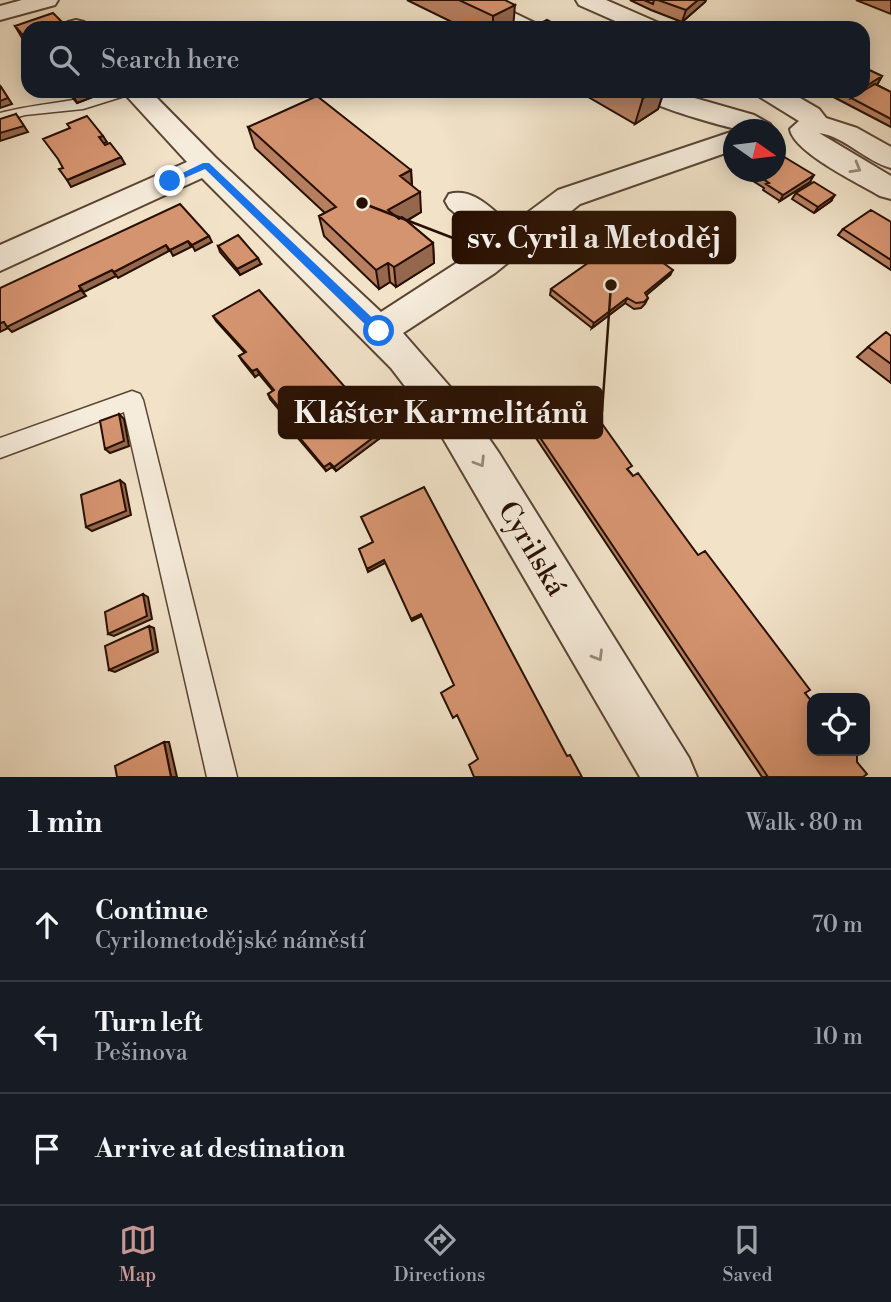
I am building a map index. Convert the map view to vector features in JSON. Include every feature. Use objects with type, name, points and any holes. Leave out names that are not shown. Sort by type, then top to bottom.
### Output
[{"type":"street","points":[[0,13],[47,0]]},
{"type":"street","points":[[469,0],[512,21]]},
{"type":"street","points":[[587,0],[635,21]]},
{"type":"street","name":"Cyrilská","points":[[142,98],[206,165],[379,331],[452,416],[670,777]]},
{"type":"street","points":[[664,98],[736,119]]},
{"type":"street","points":[[781,98],[809,115],[821,133],[891,189]]},
{"type":"street","points":[[786,131],[821,133],[891,159]]},
{"type":"street","points":[[379,331],[483,264],[569,197],[723,143]]},
{"type":"street","points":[[0,259],[206,165]]},
{"type":"street","points":[[460,201],[511,242]]},
{"type":"lane","points":[[0,118],[24,111],[83,105],[105,98]]},
{"type":"lane","points":[[0,448],[132,400],[222,777]]},
{"type":"building","points":[[459,0],[505,0],[515,5],[493,16]]},
{"type":"building","points":[[658,0],[698,0],[686,10]]},
{"type":"building","points":[[53,13],[61,21],[30,21]]},
{"type":"building","points":[[870,70],[882,76],[870,84]]},
{"type":"building","points":[[875,84],[891,92],[891,119],[851,98],[870,98],[870,87]]},
{"type":"building","points":[[0,88],[8,98],[0,101]]},
{"type":"building","points":[[313,98],[320,98],[411,170],[400,176],[420,192],[388,210],[399,219],[402,217],[433,243],[394,267],[388,263],[376,270],[319,216],[336,207],[248,127]]},
{"type":"building","points":[[16,114],[24,126],[0,133],[0,119]]},
{"type":"building","points":[[87,116],[103,136],[99,137],[105,145],[110,143],[121,157],[67,180],[59,169],[63,168],[58,159],[43,139],[70,128],[67,124]]},
{"type":"building","points":[[786,158],[814,175],[783,195],[766,184],[786,182]]},
{"type":"building","points":[[814,182],[835,195],[818,207],[796,193]]},
{"type":"building","points":[[180,204],[209,236],[192,245],[188,241],[170,250],[166,245],[114,272],[112,270],[79,286],[81,290],[7,327],[4,322],[0,323],[0,288]]},
{"type":"building","points":[[871,210],[891,222],[891,260],[843,229]]},
{"type":"building","points":[[623,234],[673,270],[645,293],[648,298],[644,302],[636,303],[627,298],[594,323],[551,289],[605,251],[602,249]]},
{"type":"building","points":[[238,235],[258,258],[237,269],[218,246]]},
{"type":"building","points":[[259,290],[383,430],[334,467],[330,463],[324,467],[289,425],[292,423],[268,394],[274,390],[257,369],[252,371],[239,356],[246,352],[213,316]]},
{"type":"building","points":[[886,332],[891,336],[891,364],[868,347]]},
{"type":"building","points":[[569,402],[575,410],[588,404],[632,466],[627,469],[633,476],[638,473],[698,555],[705,551],[810,690],[805,693],[807,756],[857,756],[857,762],[867,774],[863,777],[768,777],[535,430],[560,417],[554,409]]},
{"type":"building","points":[[119,414],[124,441],[105,449],[100,421]]},
{"type":"building","points":[[120,480],[126,511],[86,527],[81,495]]},
{"type":"building","points":[[424,487],[567,756],[570,755],[582,777],[474,777],[469,765],[478,759],[457,715],[453,718],[441,693],[454,685],[421,614],[411,619],[384,560],[367,569],[359,549],[373,542],[361,517]]},
{"type":"building","points":[[143,594],[147,616],[108,634],[105,612]]},
{"type":"building","points":[[149,626],[153,650],[109,670],[105,646]]},
{"type":"building","points":[[164,742],[171,777],[117,777],[115,766]]},
{"type":"place","name":"sv. Cyril a Metoděj","points":[[362,203]]},
{"type":"place","name":"Klášter Karmelitánů","points":[[611,285]]},
{"type":"route","points":[[170,181],[206,165],[379,331]]}]
